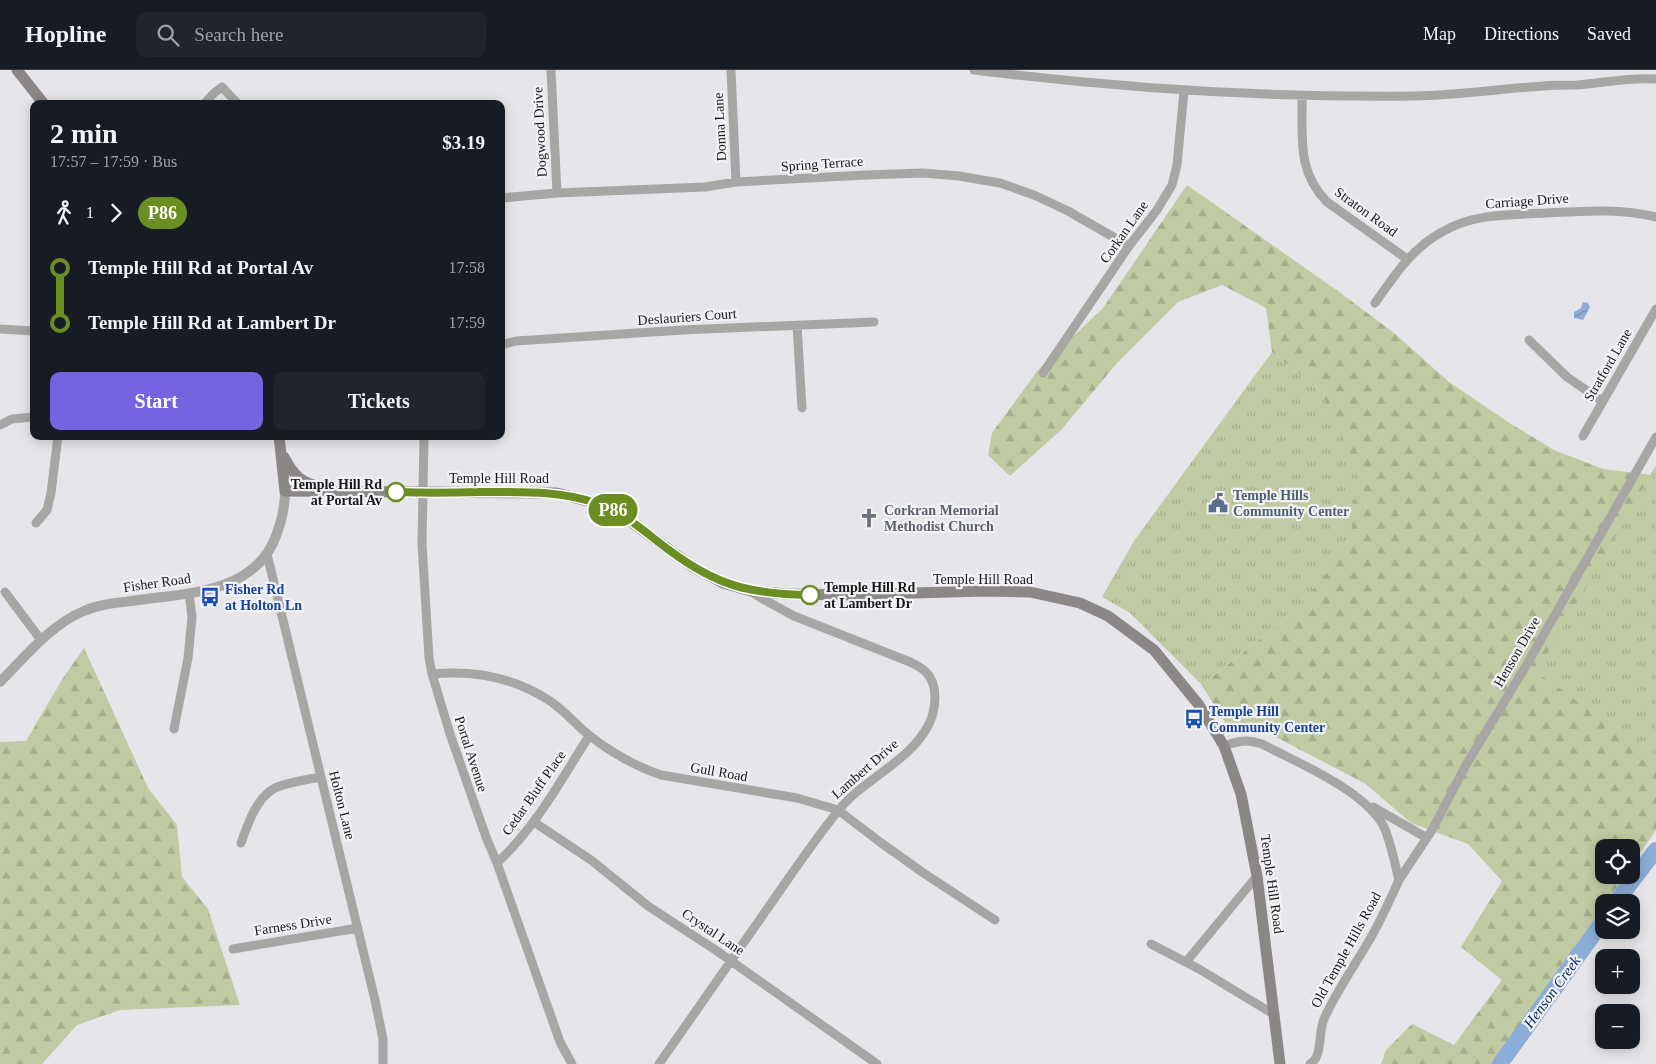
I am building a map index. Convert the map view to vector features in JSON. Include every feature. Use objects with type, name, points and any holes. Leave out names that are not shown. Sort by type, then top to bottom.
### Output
[{"type":"main road","points":[[17,70],[41,100]]},
{"type":"main road","points":[[280,440],[285,491]]},
{"type":"main road","points":[[282,452],[290,468],[298,478],[316,486],[344,491]]},
{"type":"main road","name":"Temple Hill Road","points":[[285,491],[557,493],[582,499],[619,513],[693,567],[723,583],[751,591],[842,595],[985,591],[1030,592],[1080,603],[1108,616],[1154,650],[1199,705],[1224,746],[1241,794],[1257,876],[1280,1064]]},
{"type":"street","name":"Dogwood Drive","points":[[551,70],[557,193]]},
{"type":"street","name":"Donna Lane","points":[[731,70],[736,182]]},
{"type":"street","points":[[974,70],[1184,91],[1302,96],[1417,96],[1578,85],[1606,80],[1656,79]]},
{"type":"street","points":[[208,100],[222,88],[234,100]]},
{"type":"street","name":"Corkan Lane","points":[[1043,373],[1129,246],[1157,210],[1172,185],[1177,165],[1184,91]]},
{"type":"street","name":"Straton Road","points":[[1302,96],[1303,153],[1310,179],[1327,202],[1407,258]]},
{"type":"street","name":"Spring Terrace","points":[[505,198],[557,193],[705,187],[736,182],[923,173],[959,176],[1000,184],[1034,196],[1068,211],[1129,246]]},
{"type":"street","name":"Carriage Drive","points":[[1375,303],[1407,258],[1442,231],[1459,224],[1497,215],[1599,210],[1636,212],[1656,217]]},
{"type":"street","name":"Stratford Lane","points":[[1584,436],[1656,308]]},
{"type":"street","name":"Deslauriers Court","points":[[505,344],[516,341],[683,330],[874,322]]},
{"type":"street","points":[[797,325],[802,408]]},
{"type":"street","points":[[0,329],[30,331]]},
{"type":"street","points":[[1529,340],[1567,377],[1602,401]]},
{"type":"street","points":[[0,425],[12,419],[30,417]]},
{"type":"street","name":"Henson Drive","points":[[1399,880],[1427,838],[1466,765],[1527,664],[1656,437]]},
{"type":"street","points":[[36,522],[47,510],[58,440]]},
{"type":"street","name":"Portal Avenue","points":[[424,440],[422,544],[426,626],[432,674],[471,797],[497,862],[560,1042],[572,1064]]},
{"type":"street","name":"Fisher Road","points":[[0,682],[41,640],[61,624],[84,610],[118,602],[217,588],[249,573],[268,554],[282,523],[285,508],[285,491]]},
{"type":"street","name":"Holton Lane","points":[[268,554],[383,1039],[381,1064]]},
{"type":"street","name":"Lambert Drive","points":[[659,1064],[838,810],[864,785],[914,744],[926,729],[932,716],[934,691],[932,679],[925,670],[910,662],[794,616],[751,591]]},
{"type":"street","points":[[5,592],[41,640]]},
{"type":"street","points":[[174,729],[188,658],[192,617],[189,593]]},
{"type":"street","name":"Gull Road","points":[[432,674],[454,672],[485,674],[524,687],[551,702],[589,736],[617,755],[643,769],[661,775],[797,798],[838,810],[922,872],[994,920]]},
{"type":"street","name":"Cedar Bluff Place","points":[[497,862],[520,840],[534,822],[589,736]]},
{"type":"street","points":[[1224,746],[1240,740],[1251,740],[1262,744],[1330,780],[1427,838]]},
{"type":"street","points":[[241,843],[254,812],[265,796],[277,788],[320,777]]},
{"type":"street","points":[[1364,802],[1375,813],[1384,827],[1399,880]]},
{"type":"street","name":"Crystal Lane","points":[[534,822],[591,860],[648,906],[731,961],[877,1064]]},
{"type":"street","points":[[1186,962],[1257,876]]},
{"type":"street","name":"Old Temple Hills Road","points":[[1310,1064],[1316,1060],[1319,1054],[1320,1033],[1325,1016],[1374,932],[1399,880]]},
{"type":"street","name":"Farness Drive","points":[[233,949],[358,928]]},
{"type":"street","points":[[1151,944],[1186,962],[1275,1015]]},
{"type":"green space","points":[[1187,185],[1342,294],[1394,333],[1449,382],[1511,424],[1554,450],[1603,469],[1652,475],[1656,469],[1656,830],[1640,853],[1640,839],[1595,839],[1595,884],[1619,884],[1612,894],[1595,894],[1595,921],[1500,1064],[1381,1064],[1386,1050],[1412,1024],[1454,1045],[1502,980],[1461,947],[1502,881],[1468,844],[1411,823],[1366,784],[1268,733],[1229,729],[1202,685],[1295,611],[1321,392],[1272,352],[1266,308],[1222,285],[1178,302],[1117,363],[1062,429],[1010,476],[988,455],[992,433],[1038,370],[1103,308]]},
{"type":"green space","points":[[1272,352],[1321,392],[1357,471],[1350,545],[1295,611],[1202,685],[1130,613],[1102,597],[1134,541]]},
{"type":"green space","points":[[1656,465],[1656,758],[1537,672]]},
{"type":"green space","points":[[84,648],[148,788],[177,825],[182,877],[208,909],[240,1005],[120,1010],[77,1025],[42,1064],[0,1064],[0,742],[26,741],[63,678]]},
{"type":"water","points":[[1583,302],[1588,303],[1590,307],[1583,320],[1574,318],[1574,312],[1581,308]]},
{"type":"waterway","name":"Henson Creek","points":[[1622,894],[1656,850]]},
{"type":"waterway","name":"Henson Creek","points":[[1500,1064],[1595,932]]},
{"type":"bus line","name":"P86","points":[[396,492],[557,493],[582,499],[619,513],[693,567],[723,583],[751,591],[810,595]]},
{"type":"place","name":"Temple Hill Rd at Portal Av","points":[[396,492]]},
{"type":"place","name":"Temple Hills Community Center","points":[[1218,503]]},
{"type":"place","name":"Corkran Memorial Methodist Church","points":[[869,518]]},
{"type":"place","name":"Temple Hill Rd at Lambert Dr","points":[[810,595]]},
{"type":"place","name":"Fisher Rd at Holton Ln","points":[[210,597]]},
{"type":"place","name":"Temple Hill Community Center","points":[[1194,719]]}]
